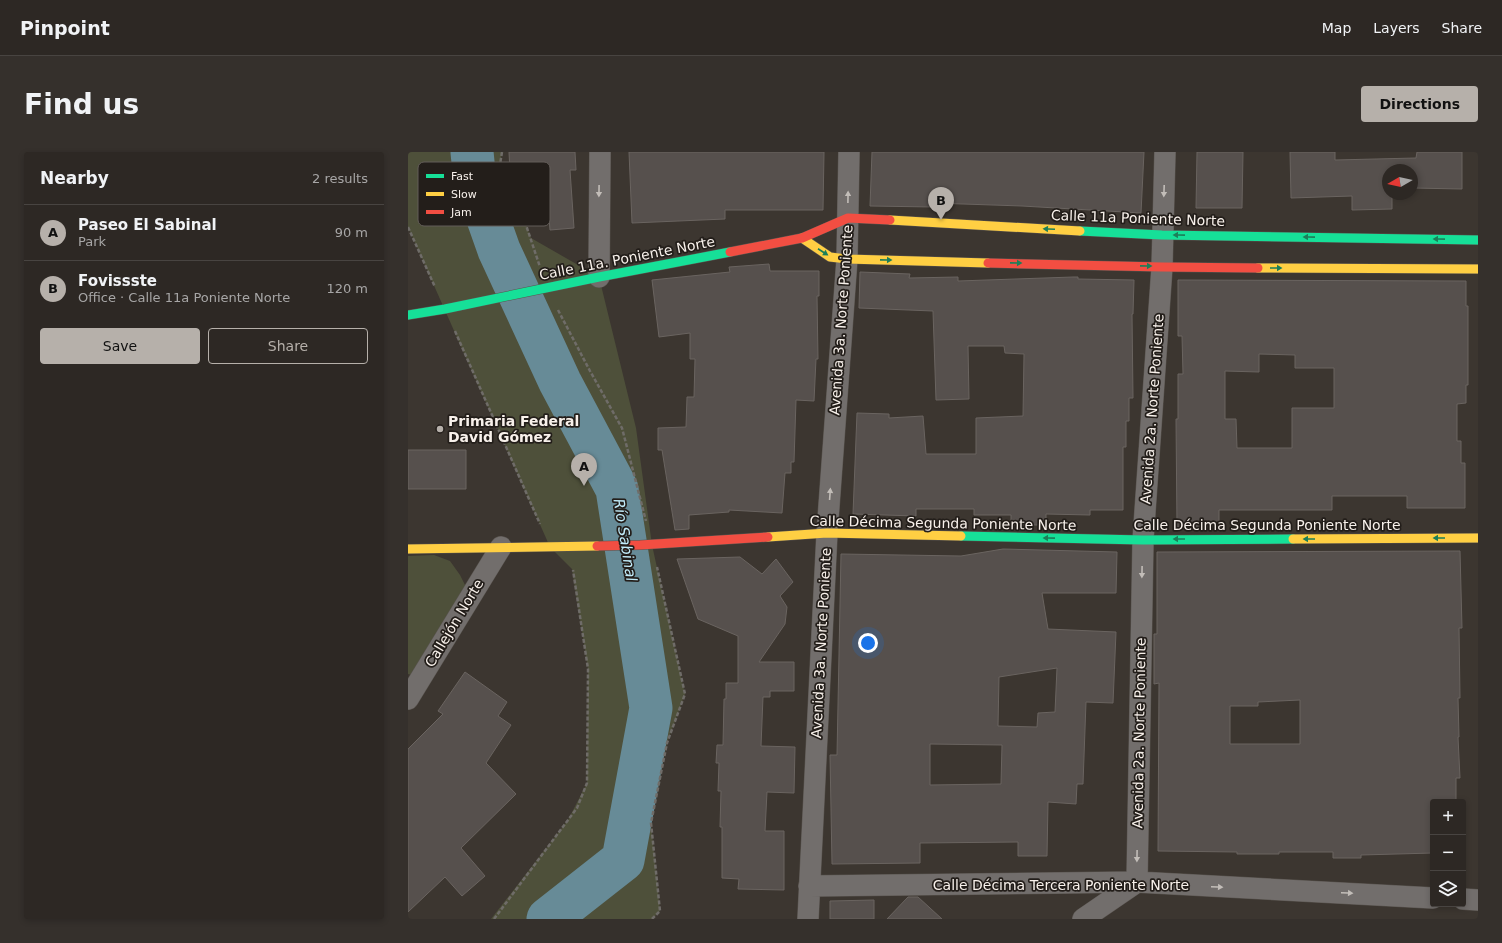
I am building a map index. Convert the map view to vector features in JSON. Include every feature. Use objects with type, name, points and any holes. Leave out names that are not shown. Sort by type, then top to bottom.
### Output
[{"type":"main road","name":"Calle 11a Poniente Norte","points":[[802,238],[848,218],[1162,235],[1478,240]]},
{"type":"main road","name":"Calle 11a. Poniente Norte","points":[[408,315],[445,309],[598,277],[802,238]]},
{"type":"main road","points":[[802,238],[830,257],[847,259],[1162,267],[1478,269]]},
{"type":"main road","name":"Calle Décima Segunda Poniente Norte","points":[[408,549],[652,545],[827,533],[1143,540],[1478,538]]},
{"type":"street","points":[[598,277],[600,152]]},
{"type":"street","name":"Avenida 3a. Norte Poniente","points":[[808,919],[827,533],[847,259],[849,152]]},
{"type":"street","name":"Avenida 2a. Norte Poniente","points":[[1137,882],[1143,540],[1162,267],[1165,152]]},
{"type":"street","name":"Callejón Norte","points":[[408,700],[501,547]]},
{"type":"street","points":[[1083,919],[1137,882]]},
{"type":"street","name":"Calle Décima Tercera Poniente Norte","points":[[809,886],[1137,882],[1430,898]]},
{"type":"street","points":[[1466,899],[1478,900]]},
{"type":"path","points":[[500,162],[502,152]]},
{"type":"path","points":[[527,226],[546,288],[622,428],[652,545],[685,694],[667,743],[651,823],[660,911],[652,919]]},
{"type":"path","points":[[408,227],[555,547],[572,569],[588,669],[586,783],[577,808],[494,919]]},
{"type":"green space","points":[[408,152],[502,152],[500,162],[418,162],[418,226],[527,226],[531,238],[599,277],[636,428],[652,545],[685,694],[667,743],[651,823],[660,911],[652,919],[491,919],[568,820],[587,783],[588,669],[572,569],[550,547],[408,227]]},
{"type":"green space","points":[[434,555],[450,561],[466,587],[415,676],[408,674],[408,556]]},
{"type":"building","points":[[509,152],[575,152],[576,170],[570,170],[574,228],[550,230],[550,162],[510,162]]},
{"type":"building","points":[[629,152],[824,152],[823,210],[725,210],[725,219],[632,223]]},
{"type":"building","points":[[872,152],[1144,152],[1141,213],[1022,206],[933,203],[933,207],[870,206]]},
{"type":"building","points":[[1197,152],[1243,152],[1242,208],[1196,208]]},
{"type":"building","points":[[1290,152],[1335,152],[1335,160],[1416,158],[1417,152],[1462,152],[1462,189],[1418,188],[1418,164],[1382,164],[1382,200],[1392,200],[1392,209],[1352,210],[1352,196],[1291,198]]},
{"type":"building","points":[[769,264],[770,271],[819,271],[819,296],[817,296],[818,359],[816,359],[814,401],[796,400],[794,462],[791,462],[791,473],[785,473],[782,513],[729,510],[729,512],[689,515],[689,529],[675,530],[662,450],[658,450],[658,428],[686,427],[687,397],[694,397],[695,359],[690,359],[690,333],[659,337],[652,280],[730,272],[729,267]]},
{"type":"building","points":[[860,272],[910,274],[909,278],[958,277],[958,281],[1073,277],[1078,277],[1078,279],[1134,280],[1132,314],[1133,398],[1129,398],[1129,421],[1126,421],[1126,447],[1123,447],[1123,510],[1090,510],[1090,515],[1046,514],[1046,525],[1011,525],[1011,515],[974,515],[974,509],[916,509],[916,516],[853,514],[857,413],[889,414],[889,418],[923,416],[926,454],[976,454],[976,418],[1023,416],[1024,354],[1005,353],[1004,346],[968,346],[969,399],[936,400],[933,311],[859,308]]},
{"type":"building","points":[[1178,280],[1466,281],[1466,306],[1468,306],[1468,385],[1466,385],[1466,403],[1457,404],[1457,441],[1461,441],[1461,463],[1465,463],[1465,508],[1407,508],[1407,496],[1332,496],[1332,510],[1219,510],[1219,527],[1177,527],[1176,419],[1178,419],[1178,374],[1183,374],[1182,336],[1178,336]],"holes":[[[1259,354],[1295,355],[1295,368],[1334,368],[1334,408],[1292,408],[1292,448],[1237,448],[1236,419],[1225,419],[1225,371],[1259,372]]]},
{"type":"building","points":[[408,450],[466,450],[466,489],[408,489]]},
{"type":"building","points":[[1003,549],[1117,552],[1116,593],[1042,593],[1048,629],[1116,632],[1113,703],[1086,702],[1083,784],[1077,784],[1076,804],[1048,802],[1047,856],[1018,856],[1018,842],[920,843],[920,863],[832,864],[830,755],[837,755],[841,554],[961,556]],"holes":[[[1057,668],[1055,712],[1038,713],[1037,727],[998,726],[999,677]],[[930,744],[1002,745],[1001,784],[930,785]]]},
{"type":"building","points":[[1460,551],[1462,628],[1459,628],[1460,698],[1458,698],[1458,737],[1460,778],[1456,778],[1456,799],[1430,799],[1430,853],[1361,855],[1361,858],[1333,858],[1333,852],[1237,854],[1237,852],[1158,851],[1159,683],[1154,684],[1154,634],[1157,634],[1157,552]],"holes":[[[1300,700],[1300,744],[1230,744],[1230,706],[1258,706],[1258,702]]]},
{"type":"building","points":[[740,557],[762,574],[776,559],[793,582],[780,596],[787,607],[785,624],[759,662],[794,662],[794,691],[770,691],[770,697],[763,697],[761,746],[795,747],[794,793],[767,792],[765,831],[784,831],[784,890],[738,889],[739,879],[722,878],[722,827],[720,827],[721,791],[718,791],[719,763],[716,763],[717,745],[723,745],[724,699],[726,699],[726,683],[738,683],[738,636],[698,619],[677,559]]},
{"type":"building","points":[[465,672],[507,702],[498,716],[511,725],[486,763],[516,794],[461,848],[485,876],[462,896],[445,877],[408,912],[408,749],[443,714],[438,711]]},
{"type":"building","points":[[908,897],[918,897],[942,919],[887,919]]},
{"type":"building","points":[[874,900],[874,919],[830,919],[830,901]]},
{"type":"waterway","name":"Río Sabinal","points":[[472,152],[473,162]]},
{"type":"waterway","name":"Río Sabinal","points":[[491,226],[499,250],[560,382],[617,489],[651,708],[623,860],[548,919]]},
{"type":"traffic: fast","points":[[1080,231],[1162,235],[1478,240]]},
{"type":"traffic: fast","points":[[408,315],[445,309],[730,252]]},
{"type":"traffic: fast","points":[[961,536],[1143,540],[1293,539]]},
{"type":"traffic: slow","points":[[890,220],[1080,231]]},
{"type":"traffic: slow","points":[[802,238],[830,257],[847,259],[988,263]]},
{"type":"traffic: slow","points":[[1258,268],[1478,269]]},
{"type":"traffic: slow","points":[[768,537],[827,533],[961,536]]},
{"type":"traffic: slow","points":[[1293,539],[1478,538]]},
{"type":"traffic: slow","points":[[408,549],[597,546]]},
{"type":"traffic: jam","points":[[730,252],[802,238],[848,218],[890,220]]},
{"type":"traffic: jam","points":[[988,263],[1258,268]]},
{"type":"traffic: jam","points":[[597,546],[640,545],[768,537]]},
{"type":"place","name":"Fovissste","points":[[941,220]]},
{"type":"place","name":"Primaria Federal David Gómez","points":[[440,429]]},
{"type":"place","name":"Paseo El Sabinal","points":[[584,486]]}]
